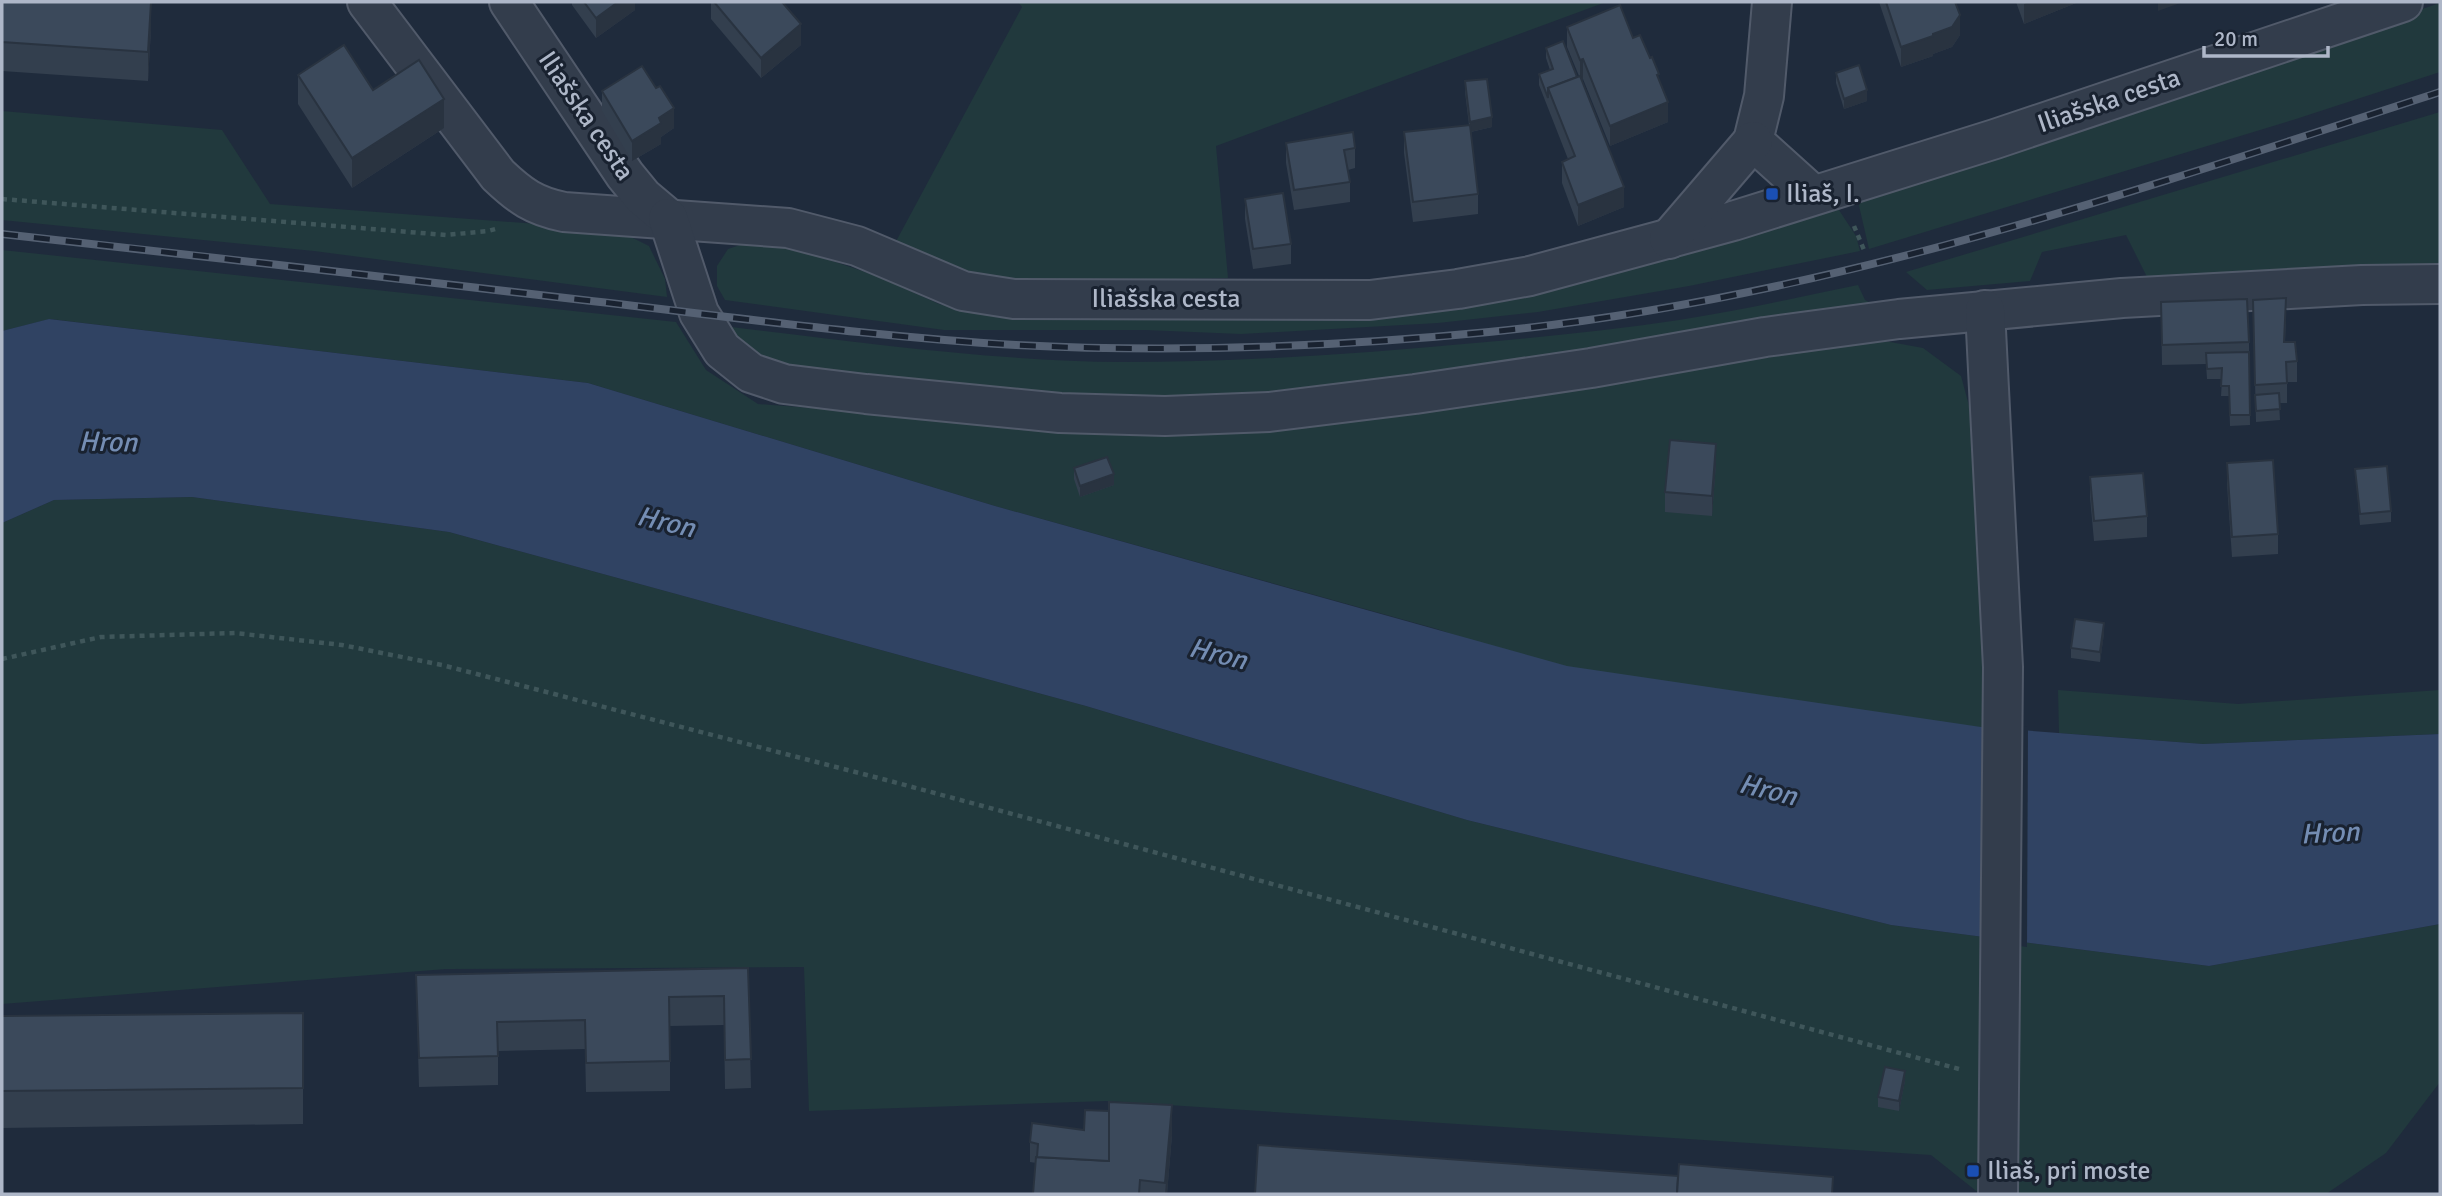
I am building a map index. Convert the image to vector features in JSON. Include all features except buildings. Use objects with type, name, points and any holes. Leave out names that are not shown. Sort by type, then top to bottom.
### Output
[{"type":"street","name":"Iliašska cesta","points":[[367,2],[471,143],[498,175],[519,195],[553,210],[788,228],[857,246],[963,291],[1014,299],[1370,300],[1458,289],[1530,276],[1669,239],[1995,139],[2403,2]]},
{"type":"street","points":[[509,2],[534,39]]},
{"type":"street","name":"Iliašska cesta","points":[[546,2],[534,39],[625,176],[643,197],[668,218]]},
{"type":"street","points":[[1669,239],[1753,141],[1763,96],[1772,2]]},
{"type":"street","points":[[1753,141],[1813,195]]},
{"type":"street","points":[[668,218],[699,313],[722,350],[751,373],[784,384],[866,394],[1060,412],[1165,416],[1269,411],[1415,394],[1591,368],[1838,326],[1985,310],[2122,298],[2362,285],[2440,284]]},
{"type":"street","points":[[1985,310],[2003,667],[1998,1194]]},
{"type":"path","points":[[2,199],[446,235],[488,231],[553,210]]},
{"type":"path","points":[[2,659],[101,637],[234,634],[342,645],[442,665],[890,781],[1999,1079]]},
{"type":"green space","points":[[1018,2],[1606,2],[1216,146],[1228,278],[1027,282],[962,275],[893,247],[1022,7]]},
{"type":"green space","points":[[2440,3],[2440,72],[2296,119],[1869,249],[1857,197]]},
{"type":"green space","points":[[2,111],[222,130],[270,204],[617,230],[649,246],[665,279],[667,297],[314,251],[2,220]]},
{"type":"green space","points":[[2440,112],[2440,267],[2148,279],[2126,235],[2042,252],[2030,281],[1927,290],[1906,272]]},
{"type":"green space","points":[[1835,204],[1856,236],[1860,251],[1689,286],[1538,312],[1438,323],[1241,334],[1145,330],[944,330],[725,300],[717,286],[717,266],[728,249],[749,242],[788,246],[877,276],[939,304],[991,315],[1234,314]]},
{"type":"green space","points":[[2,250],[676,322],[706,370],[758,404],[1094,429],[1874,339],[1923,348],[1961,376],[1972,417],[1986,666],[1986,728],[1567,674],[1437,629],[995,506],[588,383],[50,319],[2,331]]},
{"type":"green space","points":[[1858,285],[1865,300],[1871,303],[1427,374],[1196,399],[1104,397],[769,365],[736,339],[731,327],[926,350],[1024,358],[1122,362],[1210,361],[1387,351],[1603,330],[1701,316]]},
{"type":"green space","points":[[192,497],[449,532],[1086,706],[1467,820],[1891,925],[2209,966],[2440,924],[2440,1082],[2386,1153],[2326,1194],[1980,1194],[1931,1155],[1107,1101],[809,1111],[804,967],[446,969],[2,1004],[2,523],[54,500]]},
{"type":"green space","points":[[2058,690],[2238,704],[2440,690],[2440,734],[2203,744],[2059,733]]},
{"type":"water","name":"Hron","points":[[49,319],[588,383],[995,506],[1567,666],[1981,727],[2203,744],[2440,734],[2440,924],[2209,966],[1891,925],[1467,820],[1086,706],[449,532],[192,497],[54,500],[2,523],[2,331]]},
{"type":"pier","points":[[1986,724],[2028,727],[2027,947],[1985,941]]},
{"type":"railway","points":[[2,234],[907,337],[1016,345],[1134,348],[1253,347],[1371,341],[1489,332],[1612,317],[1733,295],[1852,269],[2089,204],[2440,92]]},
{"type":"place","name":"Iliaš, I.","points":[[1772,194]]},
{"type":"place","name":"Iliaš, pri moste","points":[[1973,1171]]}]
